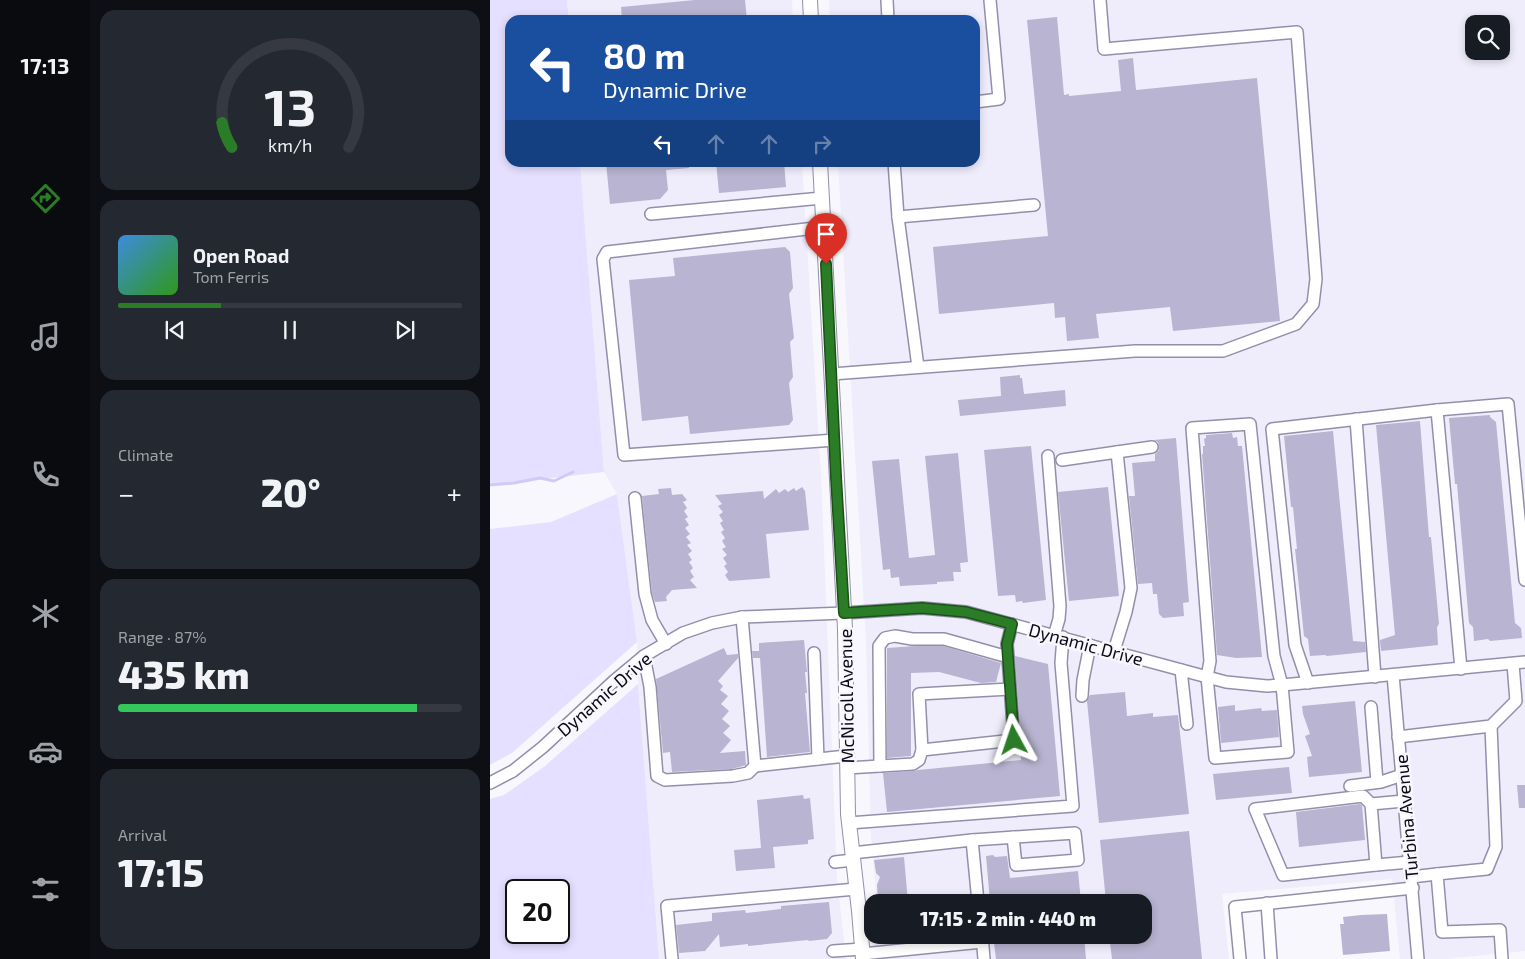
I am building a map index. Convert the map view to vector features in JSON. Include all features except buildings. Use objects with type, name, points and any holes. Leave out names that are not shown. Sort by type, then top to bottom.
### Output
[{"type":"main road","points":[[810,0],[811,15]]},
{"type":"main road","name":"McNicoll Avenue","points":[[820,167],[844,613],[846,762],[849,823],[862,954]]},
{"type":"street","points":[[887,0],[888,15]]},
{"type":"street","points":[[980,101],[999,99],[990,0]]},
{"type":"street","points":[[832,374],[1134,351],[1223,351],[1296,324],[1313,304],[1316,279],[1298,32],[1104,49],[1100,0]]},
{"type":"street","points":[[894,167],[898,216],[918,366]]},
{"type":"street","points":[[651,214],[822,198]]},
{"type":"street","points":[[898,216],[1034,204]]},
{"type":"street","points":[[824,228],[607,252],[603,259],[624,455],[835,440]]},
{"type":"street","points":[[1308,683],[1295,645],[1272,429],[1437,410],[1508,404],[1525,580]]},
{"type":"street","points":[[1437,410],[1461,669]]},
{"type":"street","points":[[1356,419],[1375,677]]},
{"type":"street","points":[[1250,424],[1274,656],[1282,685],[1288,752],[1214,758],[1207,677],[1210,661],[1192,428],[1250,424]]},
{"type":"street","points":[[1062,460],[1152,447]]},
{"type":"street","points":[[1114,652],[1126,612],[1130,588],[1117,452]]},
{"type":"street","points":[[849,823],[1073,806],[1061,663],[1060,606],[1048,456]]},
{"type":"street","points":[[635,498],[645,594],[652,620],[666,644]]},
{"type":"street","name":"Dynamic Drive","points":[[490,783],[513,771],[543,747],[614,681],[644,656],[684,633],[712,623],[742,616],[844,613],[922,608],[966,612],[1226,682],[1267,686],[1525,662]]},
{"type":"street","points":[[742,616],[755,766]]},
{"type":"street","points":[[922,750],[1014,740],[1007,644],[1012,624]]},
{"type":"street","points":[[880,766],[879,646],[885,638],[895,636],[912,639],[944,639],[1008,657]]},
{"type":"street","points":[[1082,696],[1082,680],[1090,645]]},
{"type":"street","points":[[814,652],[818,759]]},
{"type":"street","points":[[644,656],[650,688],[657,776],[664,780],[733,776],[748,773],[755,766],[818,759],[880,766],[913,764],[918,760],[922,750],[920,694],[1010,690]]},
{"type":"street","points":[[1398,737],[1491,726],[1516,702],[1513,664]]},
{"type":"street","points":[[1181,670],[1187,724]]},
{"type":"street","name":"Turbina Avenue","points":[[1393,675],[1418,959]]},
{"type":"street","points":[[1371,707],[1377,782]]},
{"type":"street","points":[[1240,959],[1235,906],[1412,882],[1437,874],[1487,869],[1496,847],[1491,726]]},
{"type":"street","points":[[1350,786],[1402,776]]},
{"type":"street","points":[[1376,865],[1371,804],[1363,796],[1255,809],[1283,875],[1410,862]]},
{"type":"street","points":[[1371,804],[1404,801]]},
{"type":"street","points":[[835,862],[852,856],[972,840],[1013,837],[1076,833],[1078,860],[1016,865],[1013,837]]},
{"type":"street","points":[[972,840],[977,894]]},
{"type":"street","points":[[1437,874],[1442,932],[1500,930],[1502,959]]},
{"type":"street","points":[[672,959],[667,906],[856,889]]},
{"type":"street","points":[[1267,903],[1271,959]]},
{"type":"street","points":[[833,951],[862,954],[937,944]]},
{"type":"street","points":[[983,944],[984,959]]},
{"type":"shaded area","points":[[490,0],[567,0],[568,15],[505,15],[505,167],[580,167],[604,472],[490,485]]},
{"type":"shaded area","points":[[567,0],[792,0],[793,15],[568,15]]},
{"type":"shaded area","points":[[829,0],[1525,0],[1525,951],[1446,959],[1400,959],[1392,879],[1222,894],[1229,959],[883,959],[881,944],[1152,944],[1152,894],[876,894],[871,837],[866,641],[838,167],[980,167],[980,15],[830,15]]},
{"type":"shaded area","points":[[580,167],[802,167],[821,474],[837,877],[846,959],[659,959],[638,684],[637,642],[617,494],[604,472]]},
{"type":"shaded area","points":[[617,494],[637,642],[512,753],[490,765],[490,529],[551,522]]},
{"type":"shaded area","points":[[638,684],[659,959],[490,959],[490,799],[504,795],[545,766]]},
{"type":"waterway","points":[[490,485],[540,478],[554,481],[573,472]]},
{"type":"route","points":[[826,264],[844,613],[922,608],[966,612],[1012,624],[1007,644],[1014,740]]}]
